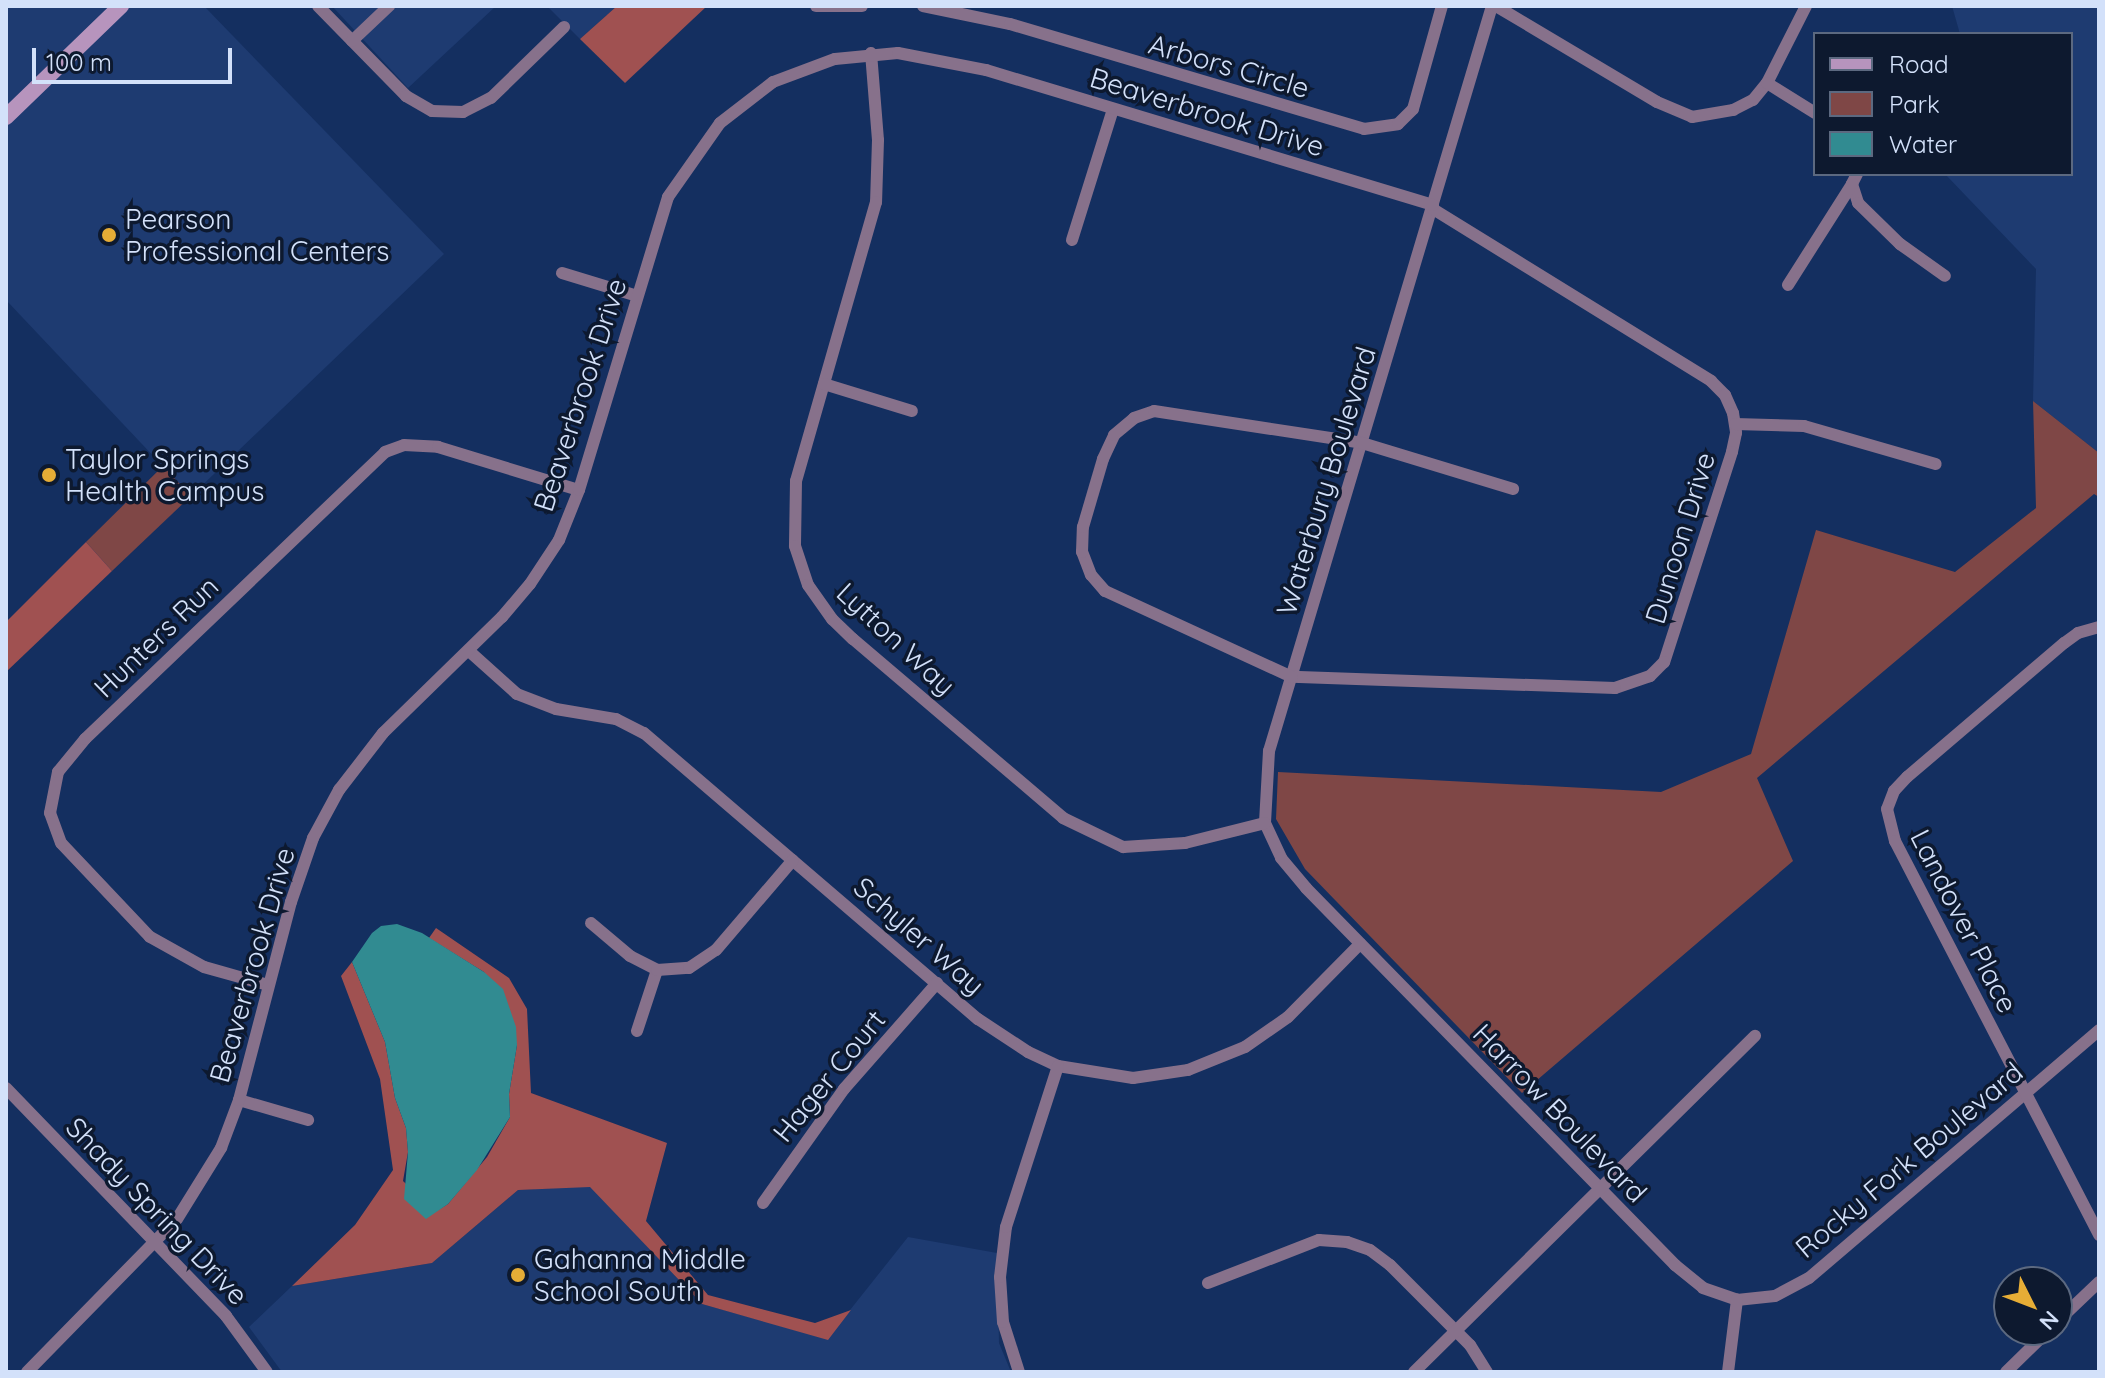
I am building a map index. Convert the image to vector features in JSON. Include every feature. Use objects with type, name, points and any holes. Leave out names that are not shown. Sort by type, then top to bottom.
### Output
[{"type":"main road","points":[[6,117],[121,6]]},
{"type":"street","points":[[318,6],[406,96],[432,111],[463,112],[491,98],[564,27]]},
{"type":"street","points":[[352,41],[389,6]]},
{"type":"street","points":[[816,6],[862,6]]},
{"type":"street","name":"Arbors Circle","points":[[923,6],[1010,24],[1364,129],[1398,124],[1413,109],[1442,6]]},
{"type":"street","points":[[1494,6],[1657,102],[1692,117],[1733,110],[1753,100],[1767,83],[1806,6]]},
{"type":"street","name":"Waterbury Boulevard","points":[[1360,944],[1281,858],[1265,823],[1269,751],[1494,6]]},
{"type":"street","name":"Beaverbrook Drive","points":[[27,1372],[177,1219],[221,1148],[239,1100],[268,985],[313,838],[339,790],[383,733],[469,651],[530,584],[559,540],[579,490],[668,197],[720,123],[773,82],[835,59],[871,53],[898,53],[986,70],[1433,207]]},
{"type":"street","name":"Lytton Way","points":[[871,53],[878,140],[876,202],[796,481],[795,546],[808,585],[832,619],[1063,818],[1123,847],[1185,843],[1265,823]]},
{"type":"street","points":[[1767,83],[1813,112]]},
{"type":"street","points":[[1072,240],[1113,109]]},
{"type":"street","points":[[1854,179],[1858,203],[1900,244],[1945,276]]},
{"type":"street","points":[[1788,285],[1854,179]]},
{"type":"street","name":"Dunoon Drive","points":[[1292,677],[1615,688],[1650,676],[1664,662],[1672,644],[1732,452],[1735,424],[1725,395],[1711,381],[1433,207]]},
{"type":"street","points":[[562,273],[637,296]]},
{"type":"street","points":[[824,384],[912,411]]},
{"type":"street","points":[[1292,677],[1105,591],[1091,575],[1082,552],[1083,527],[1100,469],[1114,435],[1134,418],[1154,411],[1362,443],[1513,489]]},
{"type":"street","points":[[1735,424],[1804,426],[1936,464]]},
{"type":"street","name":"Hunters Run","points":[[268,985],[204,967],[150,937],[61,843],[50,813],[58,772],[85,739],[385,452],[404,445],[438,447],[579,490]]},
{"type":"street","name":"Landover Place","points":[[2099,627],[2078,633],[2064,643],[1907,777],[1894,791],[1887,809],[1895,841],[2099,1235]]},
{"type":"street","name":"Schyler Way","points":[[469,651],[517,694],[556,709],[616,719],[644,733],[978,1019],[1028,1052],[1058,1066],[1133,1078],[1188,1070],[1245,1047],[1288,1017],[1360,944]]},
{"type":"street","points":[[591,923],[630,956],[657,970],[689,968],[716,950],[793,860]]},
{"type":"street","name":"Harrow Boulevard","points":[[1360,944],[1703,1288],[1737,1300]]},
{"type":"street","points":[[637,1031],[657,970]]},
{"type":"street","name":"Hager Court","points":[[763,1203],[844,1089],[937,983]]},
{"type":"street","name":"Rocky Fork Boulevard","points":[[1737,1300],[1775,1296],[1809,1278],[2099,1030]]},
{"type":"street","points":[[1414,1372],[1755,1036]]},
{"type":"street","points":[[1019,1372],[1003,1322],[1000,1277],[1006,1227],[1058,1066]]},
{"type":"street","name":"Shady Spring Drive","points":[[6,1088],[226,1316],[267,1372]]},
{"type":"street","points":[[239,1100],[308,1120]]},
{"type":"street","points":[[1208,1283],[1319,1240],[1347,1242],[1370,1250],[1390,1265],[1470,1345],[1487,1372]]},
{"type":"street","points":[[2073,1307],[2099,1282]]},
{"type":"street","points":[[1728,1372],[1737,1300]]},
{"type":"street","points":[[2006,1372],[2033,1346]]},
{"type":"shaded area","points":[[6,6],[204,6],[444,254],[191,496],[6,300]]},
{"type":"shaded area","points":[[332,6],[496,6],[408,88]]},
{"type":"shaded area","points":[[547,6],[617,6],[580,39]]},
{"type":"shaded area","points":[[617,6],[707,6],[625,83],[580,39]]},
{"type":"shaded area","points":[[1952,6],[2099,6],[2099,453],[2033,401],[2036,269],[1947,176],[2073,176],[2073,32],[1959,32]]},
{"type":"shaded area","points":[[86,542],[112,571],[6,672],[6,622]]},
{"type":"shaded area","points":[[436,928],[509,978],[527,1009],[531,1093],[667,1143],[646,1221],[708,1295],[815,1323],[851,1310],[828,1340],[702,1304],[590,1187],[518,1190],[432,1263],[292,1286],[355,1225],[393,1170],[380,1079],[341,976],[352,962],[385,1042],[395,1098],[406,1128],[408,1152],[403,1181],[435,1212],[448,1204],[487,1157],[510,1117],[509,1094],[517,1045],[484,972],[429,938]]},
{"type":"shaded area","name":"Gahanna Middle School South","points":[[590,1186],[702,1304],[827,1339],[908,1237],[997,1253],[999,1343],[1011,1372],[282,1372],[249,1327],[292,1286],[432,1263],[518,1190]]},
{"type":"green space","points":[[2033,401],[2099,453],[2099,497],[2094,494],[1757,778],[1793,861],[1522,1093],[1305,869],[1276,819],[1278,772],[1661,792],[1751,754],[1816,530],[1955,572],[2036,508]]},
{"type":"green space","points":[[163,466],[191,496],[112,571],[86,542]]},
{"type":"water","points":[[397,924],[422,933],[484,972],[503,989],[516,1027],[517,1045],[509,1094],[510,1117],[477,1170],[448,1204],[426,1219],[404,1199],[408,1152],[406,1128],[395,1098],[385,1042],[352,962],[372,933],[381,926]]},
{"type":"place","name":"Pearson Professional Centers","points":[[109,235]]},
{"type":"place","name":"Taylor Springs Health Campus","points":[[49,475]]},
{"type":"place","name":"Gahanna Middle School South","points":[[518,1275]]}]
